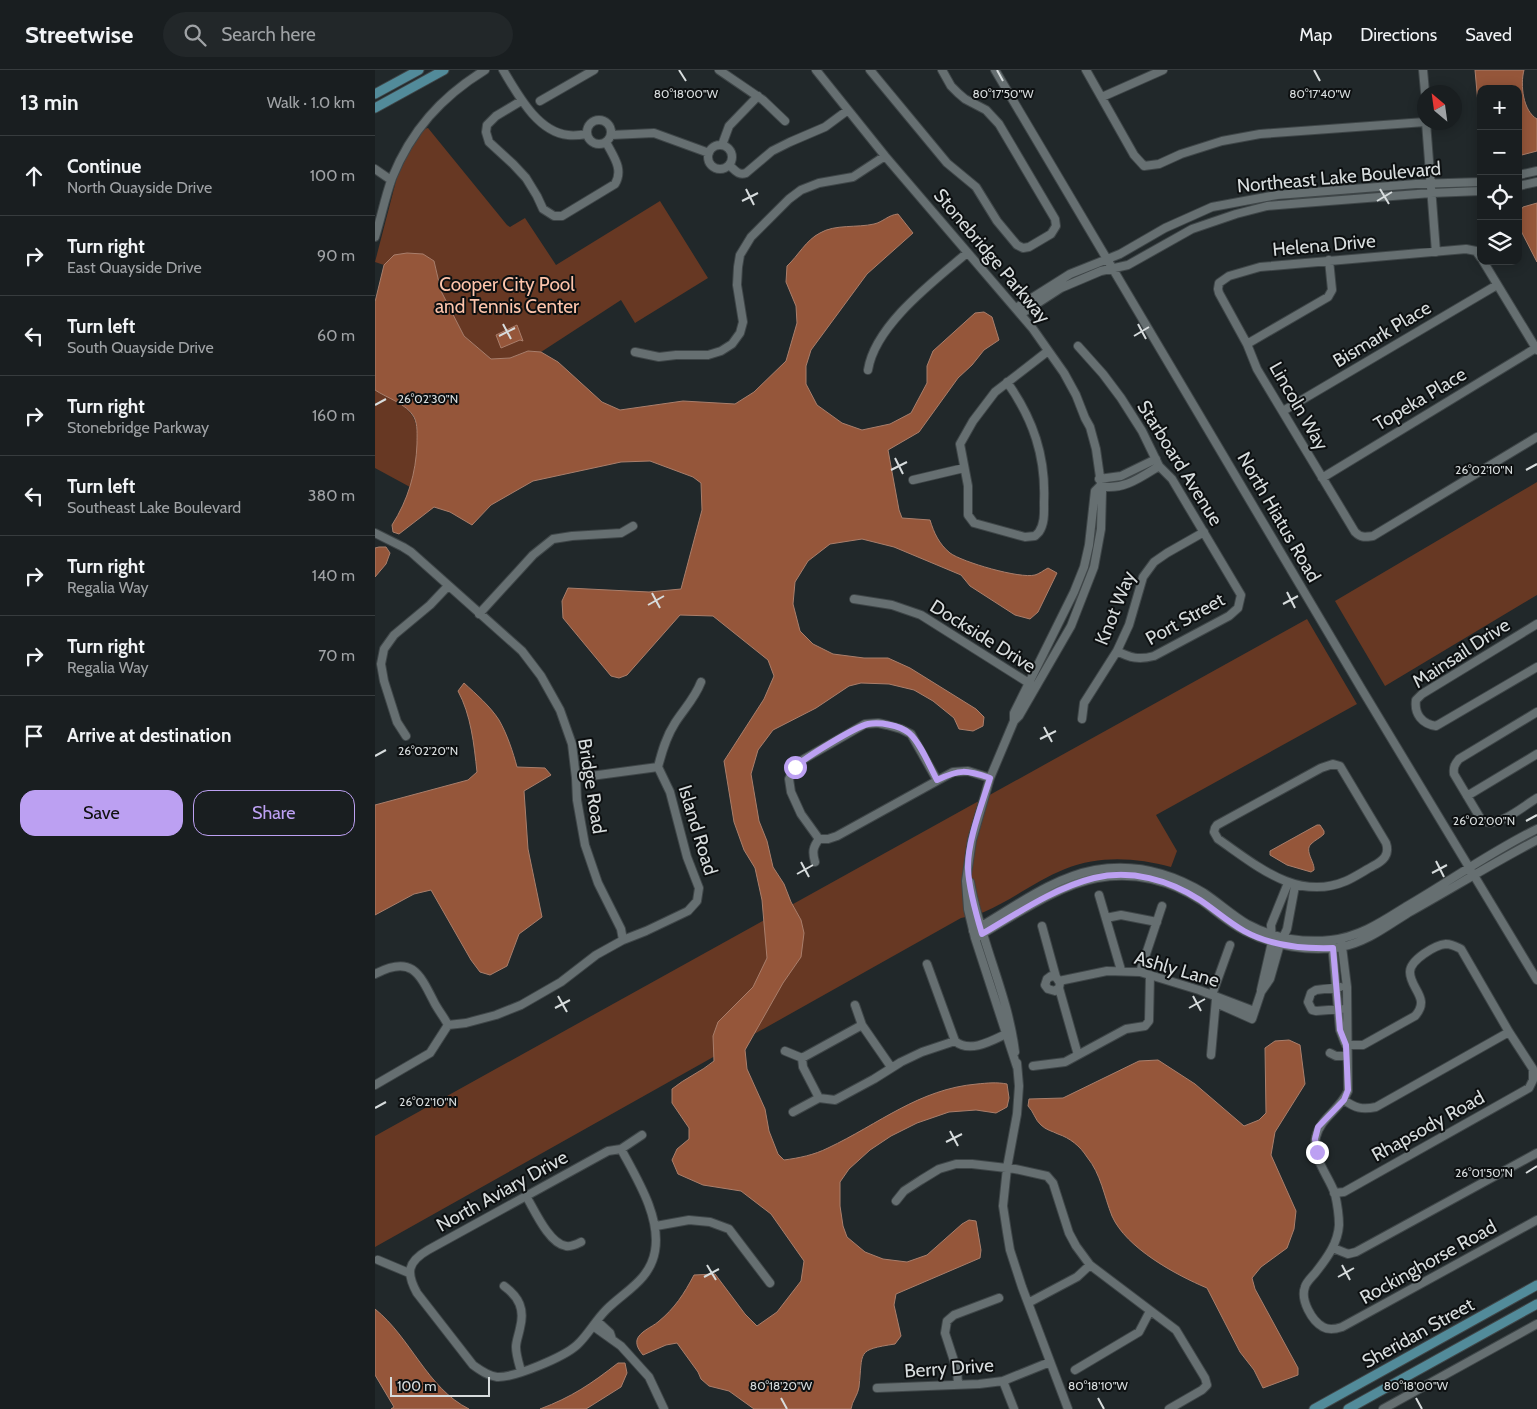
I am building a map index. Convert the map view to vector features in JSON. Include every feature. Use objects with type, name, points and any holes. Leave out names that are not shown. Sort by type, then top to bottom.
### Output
[{"type":"main road","points":[[375,94],[419,70]]},
{"type":"main road","points":[[375,108],[444,70]]},
{"type":"main road","name":"Sheridan Street","points":[[1314,1409],[1537,1285]]},
{"type":"main road","name":"Sheridan Street","points":[[1348,1409],[1537,1304]]},
{"type":"street","points":[[375,237],[391,180],[406,147],[423,123],[445,99],[470,79],[485,70]]},
{"type":"street","points":[[503,70],[521,101],[538,120],[560,133],[568,135],[587,134]]},
{"type":"street","points":[[540,101],[594,70]]},
{"type":"street","points":[[719,70],[758,96],[785,121]]},
{"type":"street","points":[[870,70],[947,162],[976,187],[999,224],[1014,243],[1023,248],[1029,247],[1051,234],[1056,226],[1053,215],[999,124],[986,110],[958,93],[951,86],[942,70]]},
{"type":"street","name":"North Hiatus Road","points":[[995,70],[1109,259],[1356,680],[1537,980]]},
{"type":"street","points":[[1086,70],[1134,155],[1143,166],[1159,164],[1181,154],[1222,141],[1260,134],[1417,123]]},
{"type":"street","points":[[1102,97],[1163,70]]},
{"type":"street","points":[[1423,70],[1424,85]]},
{"type":"street","name":"Stonebridge Parkway","points":[[817,71],[885,156],[1018,311],[1048,351],[1064,373],[1076,395],[1090,427],[1096,449],[1100,482],[1095,491],[1092,525],[1084,568],[1032,686],[1014,713],[1014,721],[990,778],[975,830],[968,869],[978,932],[1009,1033],[1017,1067],[1019,1086],[1017,1114],[1007,1168],[1003,1206],[1010,1250],[1049,1362],[1068,1409]]},
{"type":"street","points":[[722,145],[725,132],[729,126],[758,96]]},
{"type":"street","points":[[521,101],[496,116],[487,125],[486,132],[489,142],[526,178],[543,209],[554,216],[562,216],[615,184],[619,177],[619,169],[606,142]]},
{"type":"street","points":[[729,165],[737,172],[746,173],[777,149],[825,127],[848,110]]},
{"type":"street","points":[[587,134],[591,124],[601,120],[608,124],[611,135]]},
{"type":"street","points":[[1426,130],[1436,252]]},
{"type":"street","points":[[611,135],[654,133],[709,153]]},
{"type":"street","points":[[587,134],[594,143],[598,144],[606,142],[611,135]]},
{"type":"street","points":[[722,145],[727,147],[732,154],[732,158],[729,165],[723,169],[715,168],[709,162],[709,153],[716,146],[722,145]]},
{"type":"street","points":[[635,352],[659,357],[708,355],[721,351],[732,344],[740,333],[743,322],[737,286],[740,255],[751,237],[789,199],[801,190],[819,183],[853,177],[885,156]]},
{"type":"street","points":[[375,169],[391,180]]},
{"type":"street","points":[[1522,174],[1537,170]]},
{"type":"street","name":"Northeast Lake Boulevard","points":[[1018,311],[1063,278],[1109,259],[1186,218],[1212,207],[1277,195],[1342,189],[1477,182]]},
{"type":"street","points":[[1522,185],[1537,182]]},
{"type":"street","name":"Northeast Lake Boulevard","points":[[1018,311],[1061,288],[1101,271],[1127,265],[1171,239],[1213,220],[1267,206],[1477,191]]},
{"type":"street","points":[[1186,218],[1192,229]]},
{"type":"street","name":"Helena Drive","points":[[1219,284],[1229,276],[1260,267],[1465,249],[1477,252]]},
{"type":"street","points":[[868,370],[870,357],[891,324],[914,299],[967,253]]},
{"type":"street","points":[[1247,344],[1328,297],[1332,290],[1329,260]]},
{"type":"street","points":[[1485,265],[1537,349]]},
{"type":"street","name":"Lincoln Way","points":[[1219,284],[1219,294],[1247,344],[1257,369],[1359,536],[1373,536],[1537,437]]},
{"type":"street","name":"Bismark Place","points":[[1283,411],[1497,285]]},
{"type":"street","name":"Starboard Avenue","points":[[1078,346],[1121,398],[1142,431],[1158,462],[1172,479],[1239,591],[1241,599],[1239,606]]},
{"type":"street","name":"Topeka Place","points":[[1322,478],[1537,349]]},
{"type":"street","points":[[1007,382],[1029,418],[1040,450],[1045,485],[1042,528],[1035,536],[1025,537],[974,522],[969,518],[967,511],[968,486],[960,444],[995,392],[1007,382],[1048,351]]},
{"type":"street","points":[[1100,482],[1106,487],[1131,483],[1158,462]]},
{"type":"street","points":[[913,480],[964,468]]},
{"type":"street","points":[[479,614],[533,555],[553,539],[621,533],[633,526]]},
{"type":"street","name":"Knot Way","points":[[1082,719],[1084,703],[1117,651],[1129,625],[1143,577],[1154,562],[1204,532]]},
{"type":"street","name":"Bridge Road","points":[[376,533],[403,547],[521,652],[541,676],[560,710],[571,744],[577,778],[577,800],[585,845],[598,883],[621,929],[623,940]]},
{"type":"street","points":[[406,736],[397,722],[384,681],[381,664],[384,649],[394,635],[430,605],[448,586]]},
{"type":"street","name":"Dockside Drive","points":[[854,599],[892,606],[921,615],[1032,686]]},
{"type":"street","name":"Port Street","points":[[1117,651],[1133,659],[1144,659],[1154,656],[1229,616],[1239,606]]},
{"type":"street","points":[[1535,626],[1537,635]]},
{"type":"street","name":"Mainsail Drive","points":[[1535,626],[1422,694],[1415,704],[1419,717],[1424,722],[1436,726],[1537,667]]},
{"type":"street","points":[[658,767],[665,740],[697,694],[701,682]]},
{"type":"street","points":[[1537,712],[1459,759],[1453,769],[1454,774],[1482,821],[1488,823],[1497,822],[1537,798]]},
{"type":"street","points":[[819,839],[801,814],[791,792],[789,779],[795,767],[804,759],[865,724],[878,723],[901,729],[911,734],[937,780]]},
{"type":"street","points":[[1467,796],[1537,754]]},
{"type":"street","points":[[1333,764],[1339,766],[1386,843],[1387,856],[1381,862],[1338,884],[1317,887],[1292,884],[1268,873],[1218,839],[1211,832],[1217,825],[1321,768],[1333,764]]},
{"type":"street","name":"Island Road","points":[[449,1025],[466,1023],[496,1015],[521,1004],[561,982],[596,956],[623,940],[688,911],[697,901],[699,888],[687,857],[671,792],[658,767],[577,778]]},
{"type":"street","points":[[819,839],[837,836],[953,772],[968,771],[990,778]]},
{"type":"street","points":[[1472,872],[1537,829]]},
{"type":"street","points":[[815,862],[812,854],[814,846],[819,839]]},
{"type":"street","points":[[978,932],[1063,889],[1096,878],[1126,875],[1139,876],[1171,885],[1201,900],[1245,931],[1304,948],[1342,943],[1472,872],[1537,840]]},
{"type":"street","points":[[1261,992],[1272,938],[1271,925],[1292,884]]},
{"type":"street","points":[[1261,992],[1270,979],[1287,929],[1292,884]]},
{"type":"street","points":[[1099,895],[1121,970]]},
{"type":"street","points":[[1140,972],[1163,906]]},
{"type":"street","points":[[1106,918],[1121,915],[1157,922]]},
{"type":"street","points":[[1042,926],[1078,1055]]},
{"type":"street","points":[[1342,943],[1347,987],[1346,1045],[1348,1090],[1344,1100],[1318,1127],[1315,1139],[1317,1152],[1334,1193],[1339,1226],[1333,1248],[1348,1254],[1357,1252],[1537,1153]]},
{"type":"street","points":[[1332,944],[1340,1030],[1346,1045]]},
{"type":"street","points":[[1344,1100],[1354,1108],[1365,1110],[1376,1107],[1509,1032],[1461,950],[1451,944],[1440,945],[1421,956],[1415,960],[1411,968],[1411,978],[1421,1003],[1418,1012],[1410,1019],[1363,1045],[1346,1045]]},
{"type":"street","points":[[1211,1055],[1215,999],[1229,945]]},
{"type":"street","points":[[927,964],[955,1041],[962,1046],[971,1046],[991,1041],[1009,1033]]},
{"type":"street","points":[[375,974],[393,966],[405,967],[416,972],[422,978],[435,1004],[449,1025],[429,1053],[375,1085]]},
{"type":"street","name":"Ashly Lane","points":[[1058,982],[1089,973],[1121,970],[1140,972],[1150,974],[1253,1015],[1261,992]]},
{"type":"street","points":[[1033,1066],[1065,1062],[1126,1029],[1148,1024],[1150,974]]},
{"type":"street","points":[[1347,987],[1316,990],[1311,993],[1308,1002],[1312,1010],[1316,1011],[1347,1009]]},
{"type":"street","points":[[855,1005],[862,1025],[891,1067]]},
{"type":"street","points":[[803,1058],[862,1025]]},
{"type":"street","name":"Rhapsody Road","points":[[1334,1193],[1344,1192],[1529,1088],[1533,1080],[1533,1069],[1509,1032]]},
{"type":"street","points":[[793,1112],[819,1098],[835,1100],[874,1079],[891,1067],[921,1052],[955,1041]]},
{"type":"street","points":[[785,1051],[803,1058]]},
{"type":"street","points":[[1330,1052],[1336,1056],[1347,1056]]},
{"type":"street","points":[[803,1058],[803,1067],[819,1098]]},
{"type":"street","name":"North Aviary Drive","points":[[409,1273],[411,1266],[423,1253],[608,1151],[621,1149],[642,1136]]},
{"type":"street","points":[[378,1260],[409,1273],[417,1293],[473,1365],[480,1370],[497,1377],[506,1376],[549,1362],[566,1354],[578,1344],[605,1311],[642,1281],[652,1265],[656,1250],[656,1226],[649,1206],[621,1149]]},
{"type":"street","points":[[896,1201],[904,1191],[947,1166],[966,1164],[1007,1168],[1041,1174],[1051,1179],[1069,1233],[1090,1265],[1176,1330],[1205,1378],[1207,1385],[1203,1390],[1169,1409]]},
{"type":"street","points":[[526,1196],[551,1236],[560,1244],[567,1247],[581,1242]]},
{"type":"street","points":[[656,1226],[689,1220],[710,1222],[729,1229],[770,1284]]},
{"type":"street","name":"Rockinghorse Road","points":[[1333,1248],[1308,1281],[1304,1288],[1304,1298],[1315,1320],[1324,1328],[1333,1329],[1341,1328],[1361,1318],[1537,1220]]},
{"type":"street","points":[[1028,1303],[1077,1277],[1090,1265]]},
{"type":"street","points":[[504,1286],[516,1295],[520,1303],[522,1316],[516,1345],[521,1371]]},
{"type":"street","points":[[958,1384],[957,1370],[945,1333],[947,1321],[954,1315],[999,1298]]},
{"type":"street","points":[[1075,1370],[1139,1332],[1150,1311]]},
{"type":"street","points":[[595,1323],[621,1346],[649,1378],[664,1409]]},
{"type":"street","points":[[1383,1409],[1537,1324]]},
{"type":"street","name":"Berry Drive","points":[[877,1388],[979,1384],[1003,1381],[1049,1362]]},
{"type":"street","points":[[1003,1381],[1014,1409]]},
{"type":"green space","name":"Cooper City Pool and Tennis Center","points":[[428,128],[507,225],[510,227],[525,218],[556,265],[660,201],[708,278],[635,323],[621,300],[541,352],[528,351],[510,358],[491,359],[464,336],[441,291],[434,261],[394,255],[384,265],[375,262],[397,177],[409,151],[424,129]]},
{"type":"green space","points":[[375,390],[404,407],[415,421],[418,439],[410,487],[375,468]]},
{"type":"green space","points":[[1537,482],[1537,595],[1385,686],[1335,601]]},
{"type":"green space","points":[[1307,619],[1357,704],[1156,815],[1177,851],[1171,867],[1118,859],[1078,865],[1034,884],[1005,902],[984,912],[961,918],[375,1247],[375,1136]]},
{"type":"shaded area","points":[[1475,70],[1524,70],[1522,83],[1524,97],[1529,110],[1537,119],[1537,151],[1522,155],[1522,85],[1477,85],[1477,92]]},
{"type":"shaded area","points":[[1537,203],[1537,262],[1522,233],[1523,207]]},
{"type":"shaded area","points":[[898,214],[913,233],[867,274],[811,350],[806,366],[806,384],[817,405],[842,423],[862,430],[890,424],[911,413],[927,383],[927,366],[933,351],[975,313],[984,312],[992,317],[999,340],[984,350],[958,378],[919,432],[888,450],[899,510],[902,518],[930,520],[935,534],[943,546],[956,557],[966,561],[1017,575],[1035,575],[1048,568],[1057,573],[1038,612],[1030,619],[1015,615],[970,586],[961,575],[894,547],[862,539],[830,544],[808,561],[795,582],[793,604],[800,631],[813,644],[833,654],[864,658],[888,658],[910,668],[976,709],[984,717],[983,726],[973,731],[959,729],[954,718],[933,701],[914,690],[889,684],[861,683],[849,686],[816,708],[773,730],[758,750],[751,774],[759,821],[767,841],[773,867],[784,884],[801,920],[804,933],[801,957],[783,983],[745,1050],[747,1069],[765,1109],[769,1131],[778,1154],[784,1160],[806,1156],[823,1150],[918,1100],[956,1087],[988,1083],[1007,1084],[1009,1098],[1007,1107],[996,1113],[976,1110],[949,1112],[917,1123],[891,1136],[870,1150],[849,1169],[840,1182],[840,1206],[843,1226],[847,1237],[865,1252],[883,1259],[907,1262],[927,1255],[969,1220],[976,1221],[981,1250],[980,1258],[896,1294],[894,1305],[901,1336],[895,1344],[873,1348],[864,1354],[858,1390],[851,1409],[754,1409],[729,1391],[709,1386],[701,1379],[677,1343],[666,1345],[643,1355],[638,1348],[637,1340],[640,1335],[664,1317],[674,1306],[683,1295],[694,1275],[715,1274],[745,1314],[757,1326],[777,1312],[801,1281],[804,1261],[771,1214],[741,1191],[703,1185],[678,1174],[672,1160],[677,1149],[689,1139],[689,1128],[672,1103],[672,1089],[714,1061],[713,1036],[718,1022],[753,987],[767,958],[762,900],[755,868],[744,850],[734,822],[724,761],[764,699],[774,676],[768,660],[713,616],[680,615],[627,675],[619,678],[611,676],[563,618],[562,601],[568,588],[649,592],[681,589],[702,510],[701,483],[693,477],[650,461],[621,462],[533,481],[491,505],[472,525],[450,512],[434,507],[399,534],[393,532],[392,525],[403,506],[413,476],[417,430],[414,417],[407,408],[375,390],[375,302],[384,265],[394,255],[407,253],[423,254],[434,261],[441,291],[464,336],[491,359],[510,358],[528,351],[541,352],[558,362],[602,402],[620,410],[683,401],[735,404],[754,392],[786,361],[797,323],[796,306],[786,282],[787,266],[810,240],[826,230],[874,224]]},
{"type":"shaded area","points":[[517,325],[523,341],[520,340],[501,348],[496,335]]},
{"type":"shaded area","points":[[386,547],[390,553],[386,564],[375,577],[375,548]]},
{"type":"shaded area","points":[[464,683],[487,705],[499,720],[505,731],[517,767],[545,768],[551,775],[524,791],[528,849],[542,917],[519,934],[507,966],[490,975],[480,972],[471,960],[431,890],[414,894],[375,915],[375,805],[468,780],[477,772],[469,720],[458,691]]},
{"type":"shaded area","points":[[1320,825],[1324,834],[1309,847],[1314,867],[1314,870],[1311,872],[1287,865],[1270,855],[1270,851]]},
{"type":"shaded area","points":[[1289,1040],[1300,1045],[1305,1084],[1275,1132],[1271,1155],[1296,1211],[1294,1229],[1287,1248],[1261,1267],[1252,1278],[1255,1289],[1298,1368],[1298,1375],[1263,1388],[1254,1370],[1240,1352],[1207,1288],[1167,1268],[1128,1239],[1112,1216],[1099,1178],[1084,1153],[1071,1140],[1043,1127],[1028,1106],[1029,1099],[1063,1098],[1139,1061],[1158,1060],[1195,1084],[1244,1126],[1259,1120],[1266,1113],[1265,1048],[1275,1041]]},
{"type":"shaded area","points":[[375,1309],[399,1334],[442,1389],[454,1400],[469,1409],[391,1409],[394,1407],[375,1375]]},
{"type":"shaded area","points":[[618,1363],[625,1363],[627,1373],[621,1387],[586,1409],[540,1409],[562,1400],[581,1389]]},
{"type":"route","points":[[795,767],[804,759],[865,724],[878,723],[901,729],[911,734],[937,780],[953,772],[968,771],[990,778],[972,840],[968,869],[977,918],[982,934],[1063,889],[1096,878],[1126,875],[1139,876],[1171,885],[1201,900],[1245,931],[1272,942],[1291,947],[1333,948],[1340,1030],[1346,1045],[1348,1090],[1344,1100],[1318,1127],[1315,1139],[1317,1152]]}]
